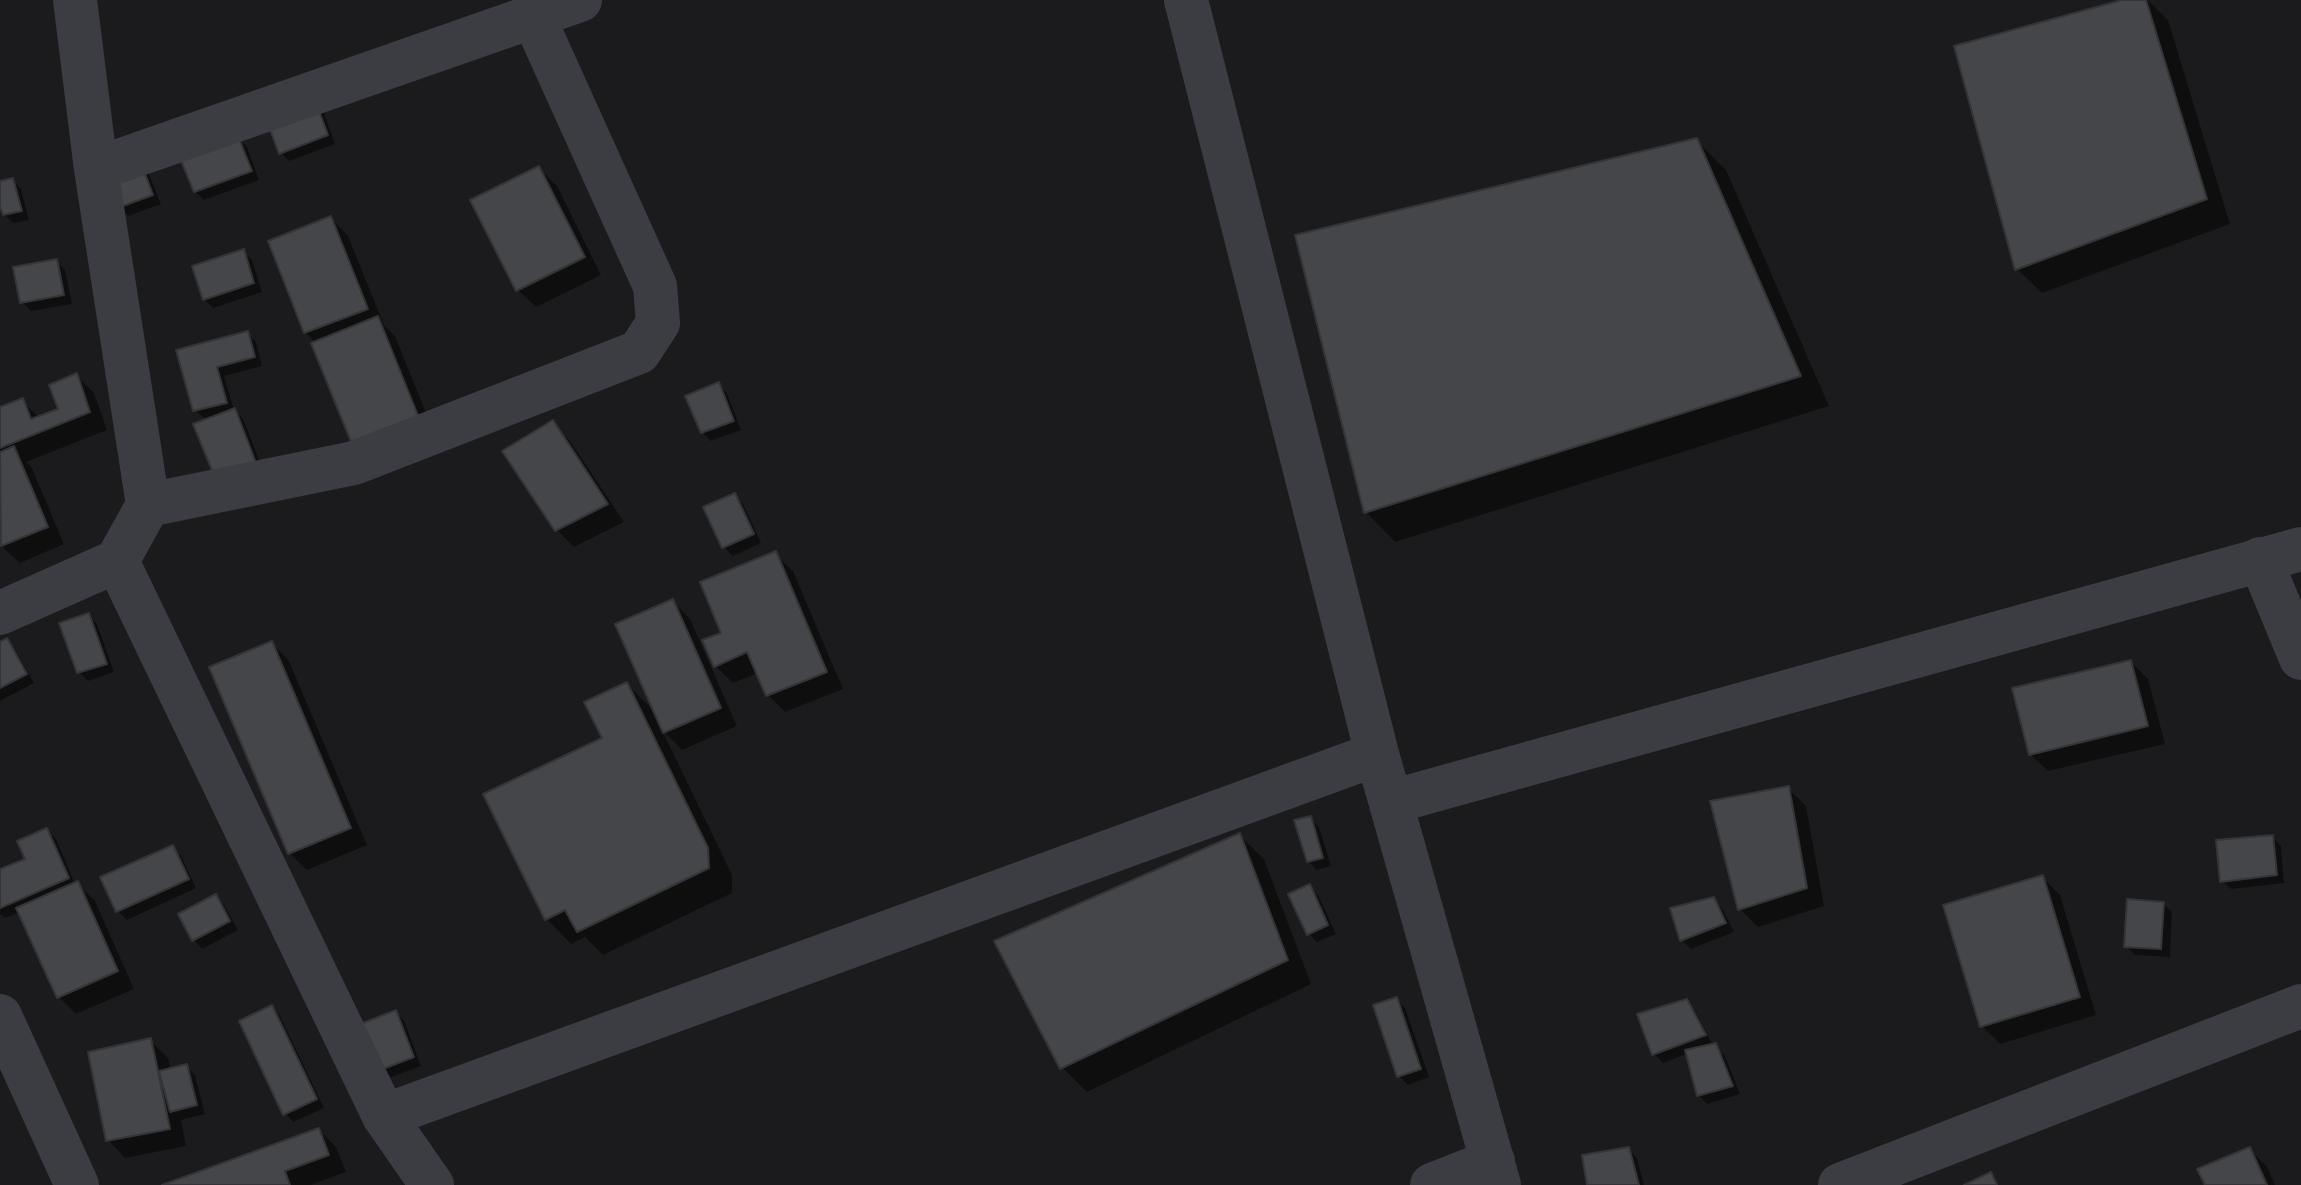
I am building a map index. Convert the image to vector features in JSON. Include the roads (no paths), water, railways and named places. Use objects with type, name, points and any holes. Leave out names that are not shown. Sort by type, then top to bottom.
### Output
[{"type":"street","points":[[0,613],[117,561],[148,505],[96,169],[75,0]]},
{"type":"street","points":[[96,169],[580,0]]},
{"type":"street","points":[[1186,0],[1377,754],[1496,1173],[1432,1185]]},
{"type":"street","points":[[148,505],[354,463],[639,352],[658,323],[655,286],[533,16]]},
{"type":"street","points":[[1391,802],[2301,549]]},
{"type":"street","points":[[2260,559],[2301,658]]},
{"type":"street","points":[[117,561],[384,1116],[432,1185]]},
{"type":"street","points":[[384,1116],[1377,754]]},
{"type":"street","points":[[1855,1182],[2301,1006]]},
{"type":"street","points":[[0,1016],[77,1185]]}]
